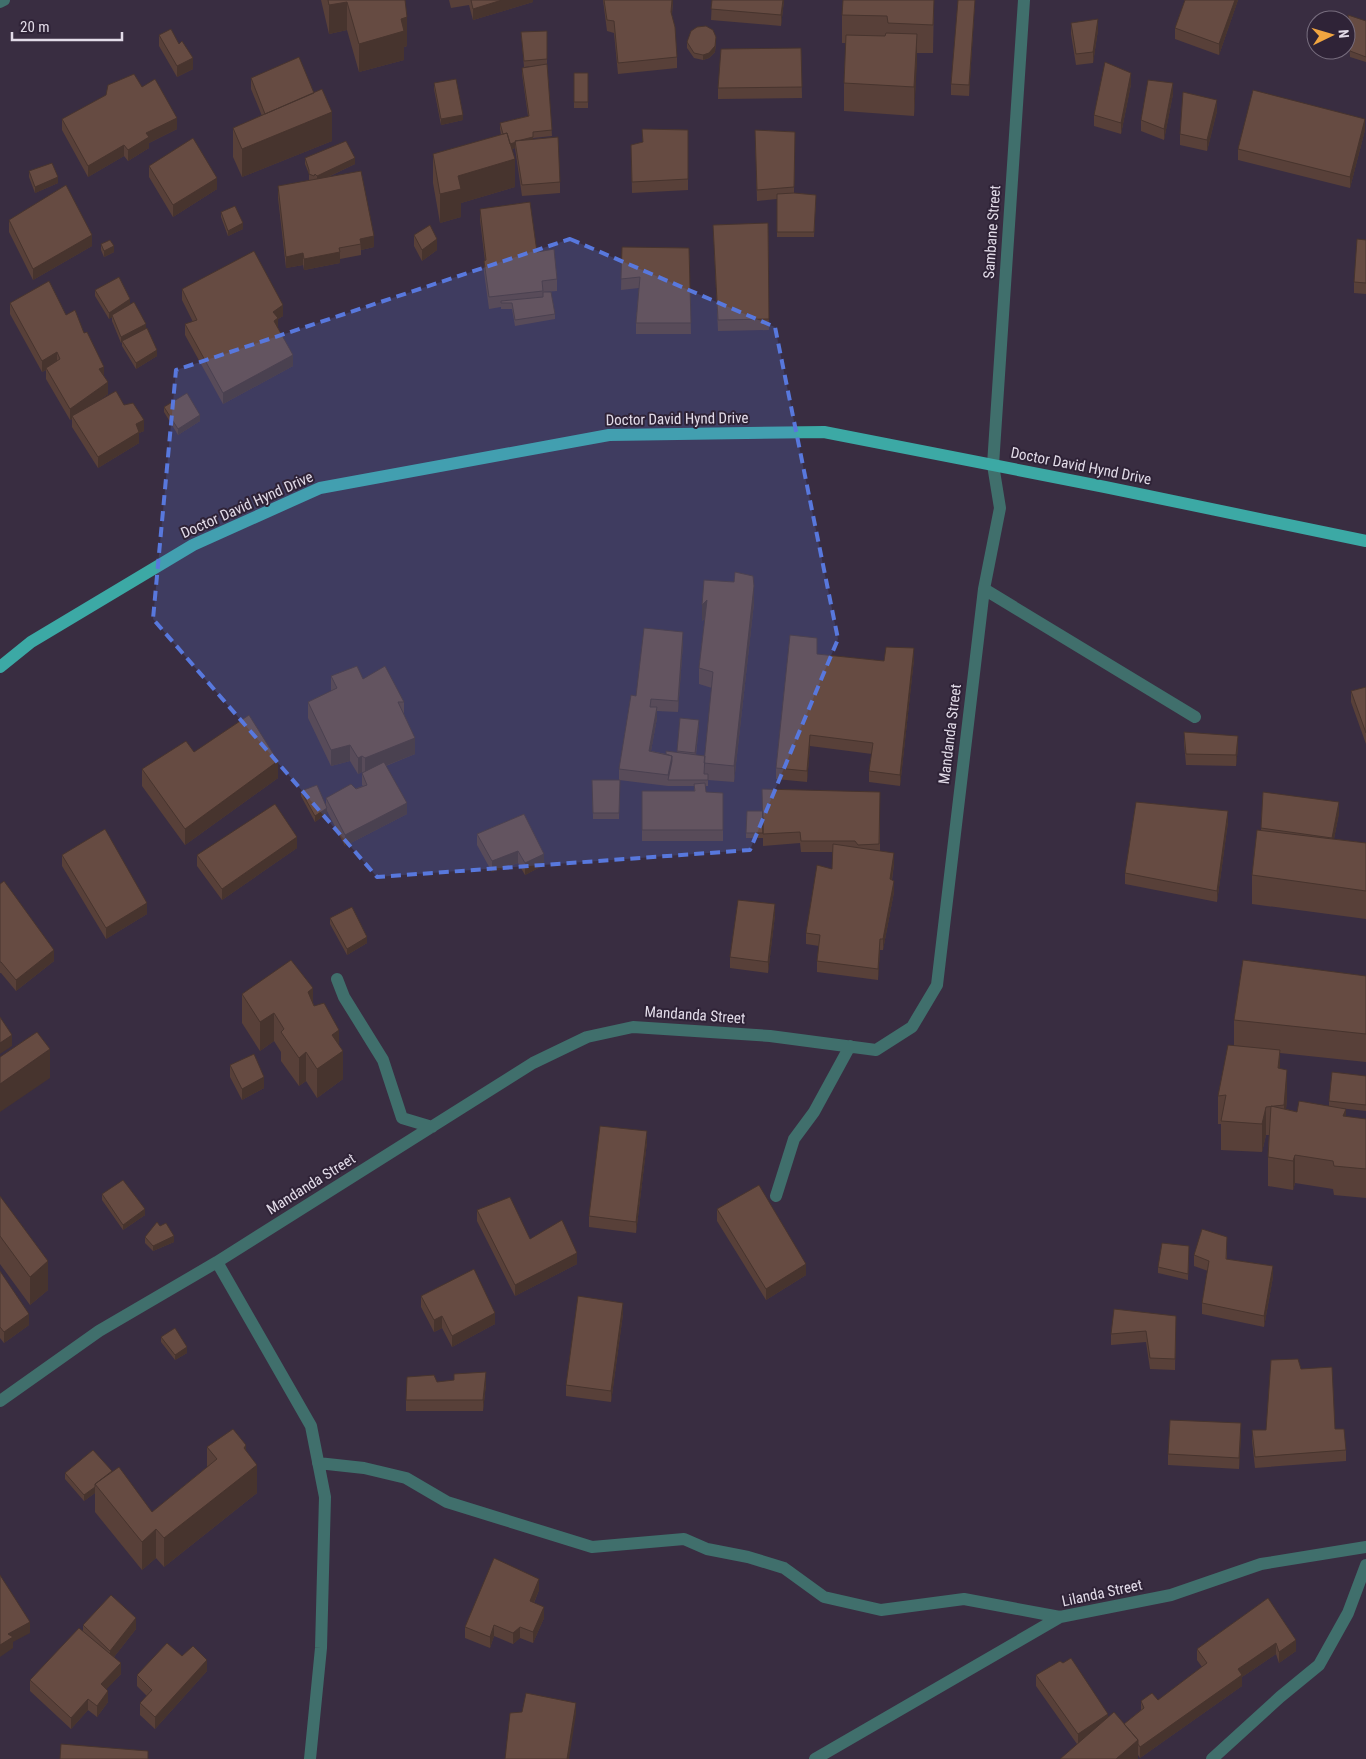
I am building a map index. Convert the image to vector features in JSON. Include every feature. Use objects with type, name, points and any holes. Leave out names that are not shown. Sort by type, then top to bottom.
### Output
[{"type":"main road","name":"Doctor David Hynd Drive","points":[[0,666],[31,642],[194,545],[320,488],[609,435],[824,432],[1366,541]]},
{"type":"street","points":[[0,2],[4,0]]},
{"type":"street","name":"Sambane Street","points":[[993,465],[1024,0]]},
{"type":"street","name":"Mandanda Street","points":[[0,1401],[99,1331],[217,1262],[533,1063],[587,1036],[633,1027],[770,1036],[876,1050],[912,1027],[937,985],[984,589],[1000,508],[993,465]]},
{"type":"street","points":[[984,589],[1195,717]]},
{"type":"street","points":[[337,979],[344,997],[382,1060],[402,1118],[432,1127]]},
{"type":"street","points":[[776,1196],[794,1139],[814,1112],[850,1046]]},
{"type":"street","points":[[217,1262],[311,1426],[325,1498],[321,1648],[310,1759]]},
{"type":"street","points":[[318,1464],[364,1468],[406,1478],[447,1502],[592,1547],[684,1539],[706,1549],[748,1556],[784,1568],[824,1597],[881,1610],[964,1598],[1060,1617]]},
{"type":"street","name":"Lilanda Street","points":[[815,1759],[834,1753],[1060,1617],[1171,1595],[1261,1564],[1366,1547]]},
{"type":"street","points":[[1212,1759],[1280,1697],[1319,1665],[1348,1613],[1366,1565]]},
{"type":"highlighted area","points":[[570,239],[775,327],[838,639],[750,850],[377,877],[153,619],[176,370]]},
{"type":"building","points":[[328,0],[405,0],[407,17],[401,19],[404,31],[359,44],[347,2],[329,5]]},
{"type":"building","points":[[471,0],[502,0],[473,9]]},
{"type":"building","points":[[604,0],[672,0],[671,12],[675,27],[677,57],[618,63],[614,21],[607,20]]},
{"type":"building","points":[[712,0],[783,0],[781,15],[711,9]]},
{"type":"building","points":[[843,0],[934,0],[933,25],[888,23],[887,16],[842,15]]},
{"type":"building","points":[[958,0],[975,0],[969,85],[951,84]]},
{"type":"building","points":[[1185,0],[1235,0],[1219,44],[1175,28]]},
{"type":"building","points":[[1356,18],[1366,21],[1366,57],[1356,53]]},
{"type":"building","points":[[1098,19],[1093,52],[1076,54],[1071,23]]},
{"type":"building","points":[[706,26],[713,30],[716,37],[715,46],[709,53],[703,55],[694,53],[687,42],[691,31],[697,27]]},
{"type":"building","points":[[171,29],[179,44],[182,41],[193,58],[177,66],[159,35]]},
{"type":"building","points":[[547,31],[547,59],[524,61],[521,32]]},
{"type":"building","points":[[886,33],[917,34],[914,87],[844,83],[846,35],[885,36]]},
{"type":"building","points":[[801,48],[802,87],[718,88],[721,49]]},
{"type":"building","points":[[299,57],[314,93],[265,114],[251,78]]},
{"type":"building","points":[[1105,62],[1131,73],[1121,123],[1094,115]]},
{"type":"building","points":[[547,64],[552,130],[533,132],[533,137],[510,144],[507,133],[503,134],[500,123],[529,116],[522,68]]},
{"type":"building","points":[[574,73],[588,73],[588,102],[574,102]]},
{"type":"building","points":[[134,74],[142,87],[155,79],[177,118],[146,133],[149,137],[128,150],[124,145],[88,166],[62,119],[106,95],[108,85]]},
{"type":"building","points":[[456,79],[463,115],[441,119],[434,83]]},
{"type":"building","points":[[1148,80],[1173,83],[1164,129],[1141,120]]},
{"type":"building","points":[[322,89],[332,112],[242,149],[233,128]]},
{"type":"building","points":[[1253,90],[1365,119],[1350,177],[1238,149]]},
{"type":"building","points":[[1183,92],[1217,100],[1207,140],[1180,134]]},
{"type":"building","points":[[642,129],[688,130],[688,179],[632,182],[631,145],[643,142]]},
{"type":"building","points":[[755,130],[795,132],[794,187],[757,190]]},
{"type":"building","points":[[507,133],[515,159],[458,176],[461,189],[440,194],[433,154]]},
{"type":"building","points":[[558,137],[560,182],[522,185],[515,141]]},
{"type":"building","points":[[193,138],[217,178],[173,205],[149,166]]},
{"type":"building","points":[[346,141],[355,158],[317,176],[309,174],[305,158]]},
{"type":"building","points":[[52,163],[58,177],[35,187],[29,171]]},
{"type":"building","points":[[361,171],[374,236],[360,239],[361,244],[339,248],[340,252],[304,259],[303,253],[286,257],[278,186]]},
{"type":"building","points":[[66,185],[92,235],[33,269],[9,220]]},
{"type":"building","points":[[777,194],[816,195],[814,232],[777,232]]},
{"type":"building","points":[[530,202],[537,252],[554,249],[557,279],[542,281],[543,291],[489,297],[480,209]]},
{"type":"building","points":[[235,206],[243,223],[228,231],[221,212]]},
{"type":"building","points":[[768,223],[769,319],[718,320],[713,225]]},
{"type":"building","points":[[430,225],[437,239],[422,250],[414,235]]},
{"type":"building","points":[[1357,239],[1366,240],[1366,283],[1354,282]]},
{"type":"building","points":[[110,240],[114,246],[104,251],[101,244]]},
{"type":"building","points":[[622,247],[689,248],[691,323],[636,323],[640,277],[621,279]]},
{"type":"building","points":[[254,251],[283,305],[273,312],[278,318],[274,321],[293,355],[223,393],[185,324],[197,320],[182,289]]},
{"type":"building","points":[[119,277],[130,299],[109,313],[95,290]]},
{"type":"building","points":[[49,281],[66,315],[75,310],[84,333],[87,332],[104,367],[99,369],[108,382],[70,409],[46,368],[60,359],[57,352],[42,361],[10,303]]},
{"type":"building","points":[[543,292],[551,292],[555,314],[515,320],[512,303],[501,303],[501,301],[543,297]]},
{"type":"building","points":[[134,302],[146,324],[121,337],[112,315]]},
{"type":"building","points":[[147,328],[157,350],[136,363],[122,341]]},
{"type":"building","points":[[116,391],[124,405],[133,403],[144,420],[136,424],[139,432],[98,457],[72,416]]},
{"type":"building","points":[[187,393],[200,415],[178,429],[164,407]]},
{"type":"building","points":[[735,572],[753,576],[754,586],[734,766],[704,763],[713,672],[699,668],[707,600],[702,605],[704,580],[734,582]]},
{"type":"building","points":[[644,628],[683,632],[678,701],[651,699],[650,707],[657,707],[649,751],[672,756],[668,775],[619,769],[631,695],[636,696]]},
{"type":"building","points":[[790,635],[817,638],[817,654],[884,661],[886,647],[914,648],[900,775],[869,771],[873,743],[810,735],[807,771],[776,768]]},
{"type":"building","points":[[357,666],[363,679],[385,666],[404,702],[398,702],[415,738],[365,758],[362,756],[358,758],[350,745],[331,750],[308,702],[337,688],[331,676]]},
{"type":"building","points":[[1366,687],[1366,733],[1351,691]]},
{"type":"building","points":[[249,715],[278,761],[185,829],[142,769],[186,741],[194,752]]},
{"type":"building","points":[[680,718],[699,720],[695,753],[677,751]]},
{"type":"building","points":[[1184,732],[1238,736],[1236,755],[1186,754]]},
{"type":"building","points":[[666,751],[705,756],[704,774],[708,774],[708,780],[668,780],[672,756],[666,754]]},
{"type":"building","points":[[384,762],[407,803],[345,835],[326,798],[351,784],[356,789],[367,785],[362,773]]},
{"type":"building","points":[[592,780],[620,780],[619,813],[593,813]]},
{"type":"building","points":[[705,783],[706,792],[723,793],[723,830],[642,830],[642,791],[695,791],[694,784]]},
{"type":"building","points":[[317,785],[327,808],[315,816],[301,791]]},
{"type":"building","points":[[762,789],[880,792],[879,844],[858,845],[855,841],[801,841],[800,832],[763,834]]},
{"type":"building","points":[[1263,792],[1339,802],[1332,838],[1261,828]]},
{"type":"building","points":[[1136,802],[1228,811],[1217,891],[1125,873]]},
{"type":"building","points":[[275,804],[297,837],[222,889],[197,855]]},
{"type":"building","points":[[747,811],[763,811],[763,833],[746,833]]},
{"type":"building","points":[[524,814],[544,854],[525,863],[518,851],[492,861],[477,834]]},
{"type":"building","points":[[105,829],[147,903],[106,928],[62,855]]},
{"type":"building","points":[[1257,830],[1366,843],[1366,891],[1252,875]]},
{"type":"building","points":[[833,844],[894,853],[890,879],[894,881],[883,939],[880,939],[878,969],[817,961],[820,935],[806,933],[817,865],[832,869]]},
{"type":"building","points":[[4,881],[54,950],[16,980],[0,962],[0,884]]},
{"type":"building","points":[[738,900],[775,904],[768,962],[730,957]]},
{"type":"building","points":[[352,907],[367,937],[347,949],[330,918]]},
{"type":"building","points":[[291,960],[313,988],[308,992],[314,1006],[324,1003],[339,1030],[332,1035],[343,1051],[317,1069],[306,1052],[299,1058],[281,1032],[284,1029],[274,1013],[260,1022],[242,994]]},
{"type":"building","points":[[1243,960],[1366,976],[1366,1034],[1234,1020]]},
{"type":"building","points":[[0,1017],[12,1035],[0,1043]]},
{"type":"building","points":[[37,1032],[50,1049],[0,1084],[0,1057]]},
{"type":"building","points":[[1228,1045],[1280,1050],[1278,1068],[1287,1070],[1284,1105],[1266,1107],[1262,1124],[1221,1121],[1226,1095],[1218,1096]]},
{"type":"building","points":[[254,1054],[264,1077],[242,1089],[230,1065]]},
{"type":"building","points":[[1332,1072],[1366,1076],[1366,1105],[1329,1101]]},
{"type":"building","points":[[1299,1101],[1346,1109],[1343,1116],[1366,1119],[1366,1169],[1334,1166],[1333,1161],[1295,1155],[1293,1161],[1268,1157],[1271,1106],[1297,1112]]},
{"type":"building","points":[[600,1126],[647,1131],[636,1222],[589,1216]]},
{"type":"building","points":[[123,1180],[145,1209],[123,1225],[102,1194]]},
{"type":"building","points":[[759,1185],[806,1264],[766,1289],[717,1209]]},
{"type":"building","points":[[0,1196],[48,1261],[30,1277],[0,1236]]},
{"type":"building","points":[[510,1197],[530,1239],[562,1220],[577,1253],[515,1285],[477,1210]]},
{"type":"building","points":[[157,1222],[160,1226],[166,1223],[174,1236],[153,1246],[145,1237]]},
{"type":"building","points":[[1202,1229],[1227,1237],[1226,1259],[1273,1266],[1264,1316],[1202,1303],[1209,1261],[1194,1255]]},
{"type":"building","points":[[1162,1243],[1189,1246],[1188,1274],[1158,1267]]},
{"type":"building","points":[[474,1269],[495,1313],[452,1336],[442,1316],[434,1320],[421,1296]]},
{"type":"building","points":[[0,1271],[29,1314],[4,1332],[0,1327]]},
{"type":"building","points":[[578,1296],[623,1303],[611,1391],[566,1385]]},
{"type":"building","points":[[1114,1309],[1176,1316],[1175,1359],[1150,1358],[1146,1331],[1111,1334]]},
{"type":"building","points":[[175,1328],[187,1347],[175,1355],[161,1337]]},
{"type":"building","points":[[1298,1359],[1301,1369],[1332,1367],[1335,1429],[1344,1429],[1346,1450],[1255,1457],[1252,1430],[1266,1430],[1271,1360]]},
{"type":"building","points":[[486,1372],[483,1400],[406,1400],[407,1377],[434,1375],[437,1382],[454,1380],[454,1374]]},
{"type":"building","points":[[1170,1420],[1241,1423],[1239,1458],[1168,1454]]},
{"type":"building","points":[[233,1429],[246,1445],[244,1448],[257,1465],[164,1538],[156,1529],[142,1542],[95,1484],[119,1467],[152,1512],[217,1459],[207,1447]]},
{"type":"building","points":[[93,1450],[112,1471],[84,1495],[65,1473]]},
{"type":"building","points":[[494,1558],[539,1579],[530,1601],[544,1607],[533,1632],[520,1627],[513,1633],[494,1625],[490,1637],[465,1627]]},
{"type":"building","points":[[0,1575],[30,1622],[8,1634],[13,1637],[0,1645]]},
{"type":"building","points":[[111,1595],[136,1618],[110,1651],[83,1625]]},
{"type":"building","points":[[1268,1598],[1296,1640],[1279,1652],[1276,1643],[1238,1669],[1242,1675],[1140,1747],[1138,1740],[1124,1724],[1144,1708],[1141,1701],[1152,1693],[1158,1700],[1207,1663],[1197,1649]]},
{"type":"building","points":[[79,1628],[121,1663],[101,1684],[108,1691],[97,1706],[88,1699],[71,1718],[30,1680]]},
{"type":"building","points":[[167,1643],[182,1656],[193,1646],[207,1660],[155,1717],[140,1703],[152,1690],[137,1675]]},
{"type":"building","points":[[1071,1658],[1108,1714],[1078,1734],[1036,1675],[1060,1661],[1063,1663]]},
{"type":"building","points":[[526,1693],[576,1703],[567,1759],[505,1759],[510,1713],[522,1712]]},
{"type":"building","points":[[1114,1712],[1138,1740],[1116,1759],[1060,1759]]},
{"type":"building","points":[[61,1744],[148,1751],[148,1759],[60,1759]]}]
